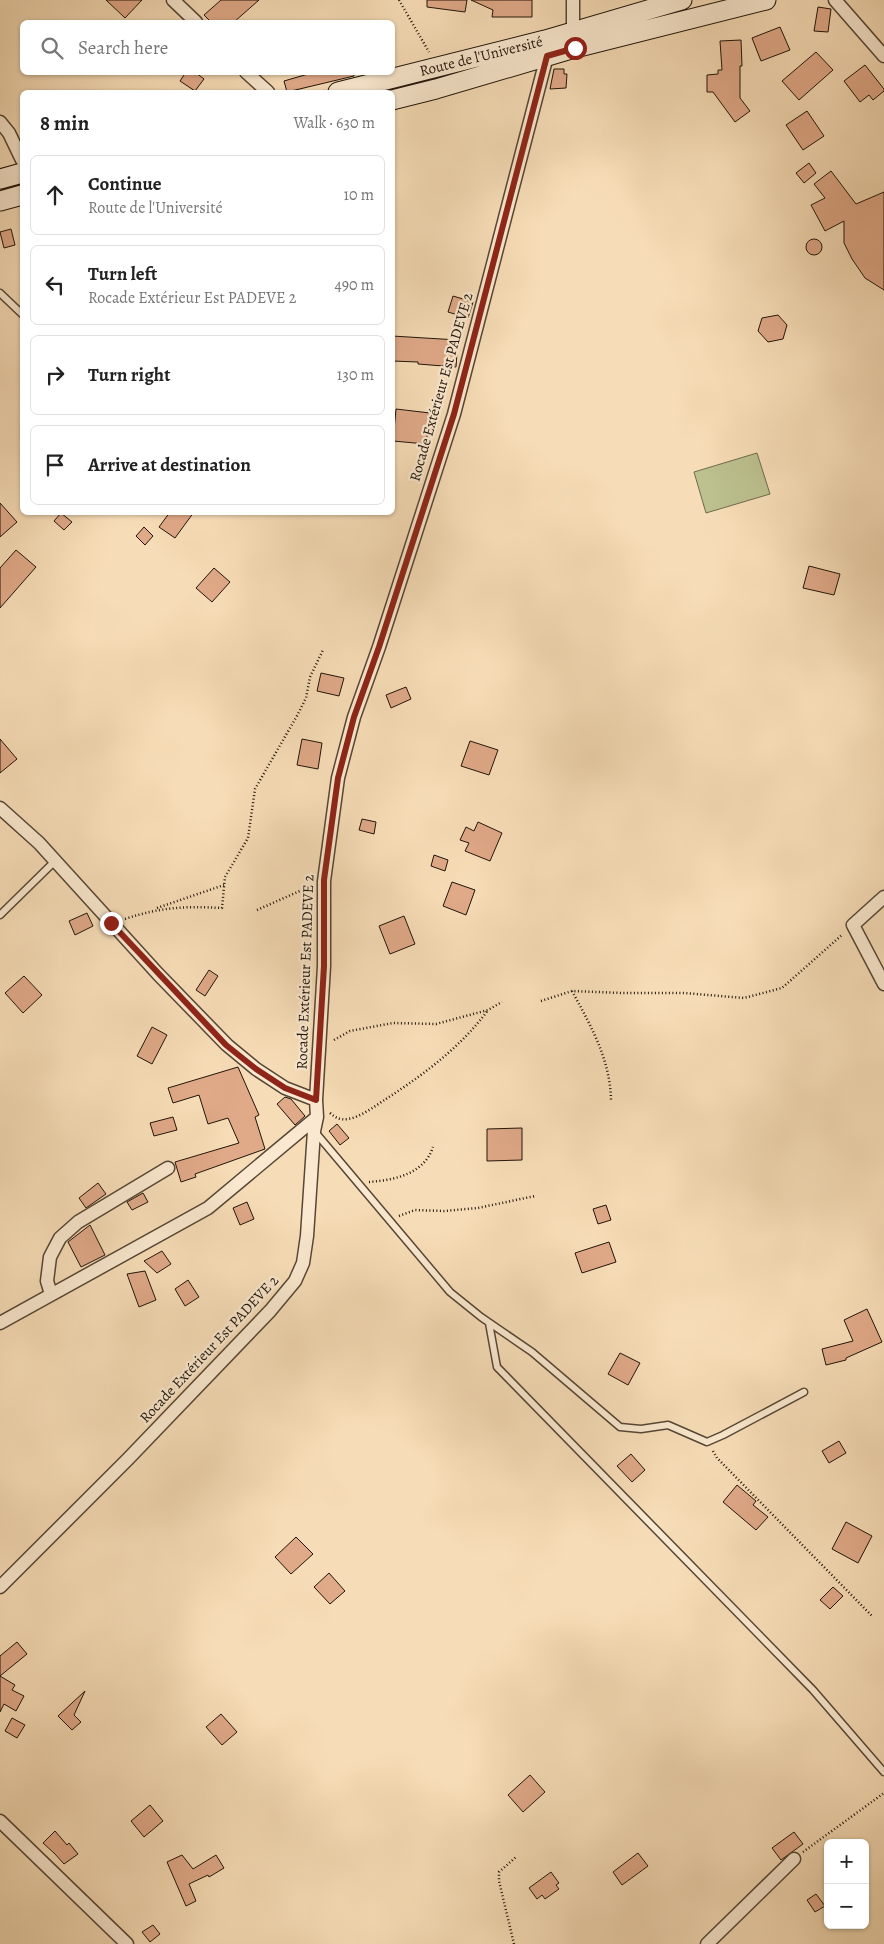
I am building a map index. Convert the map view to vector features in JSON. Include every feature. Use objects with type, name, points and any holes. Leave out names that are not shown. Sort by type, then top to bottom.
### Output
[{"type":"main road","name":"Route de l'Université","points":[[346,90],[574,32],[682,0]]},
{"type":"main road","name":"Route de l'Université","points":[[395,99],[547,56],[766,0]]},
{"type":"main road","points":[[0,179],[20,174]]},
{"type":"main road","points":[[0,201],[20,196]]},
{"type":"street","points":[[173,0],[194,20]]},
{"type":"street","points":[[573,0],[574,32]]},
{"type":"street","points":[[835,0],[884,56]]},
{"type":"street","name":"Rocade Extérieur Est PADEVE 2","points":[[0,1587],[148,1438],[270,1311],[295,1281],[303,1263],[307,1236],[314,1131],[317,1117],[316,1100],[324,966],[324,880],[338,778],[354,717],[382,638],[454,414],[547,56]]},
{"type":"street","points":[[249,75],[266,90]]},
{"type":"street","points":[[0,122],[9,133],[20,156]]},
{"type":"street","points":[[0,808],[39,843],[111,923],[226,1045],[256,1069],[285,1088],[316,1100]]},
{"type":"street","points":[[884,897],[853,925],[884,984]]},
{"type":"street","points":[[0,1323],[208,1208],[317,1117]]},
{"type":"street","points":[[51,1294],[47,1281],[50,1257],[60,1238],[78,1222],[168,1168]]},
{"type":"street","points":[[0,1821],[127,1944]]},
{"type":"street","points":[[707,1944],[794,1859]]},
{"type":"lane","points":[[0,292],[20,312]]},
{"type":"lane","points":[[0,915],[55,862]]},
{"type":"lane","points":[[314,1131],[450,1292],[489,1323],[532,1352],[620,1427],[641,1429],[668,1424],[707,1442],[804,1392]]},
{"type":"lane","points":[[489,1323],[497,1367],[814,1690],[884,1772]]},
{"type":"path","points":[[400,0],[436,67]]},
{"type":"path","points":[[150,910],[185,906],[222,908],[225,877],[248,838],[255,789],[306,698],[310,677],[323,650]]},
{"type":"path","points":[[257,910],[324,880]]},
{"type":"path","points":[[111,923],[224,885]]},
{"type":"path","points":[[541,1001],[572,991],[684,993],[744,998],[782,988],[853,925]]},
{"type":"path","points":[[572,991],[598,1039],[611,1084],[611,1102]]},
{"type":"path","points":[[319,1048],[350,1031],[393,1023],[436,1024],[488,1010],[502,1002]]},
{"type":"path","points":[[316,1100],[336,1118],[348,1119],[369,1110],[419,1077],[450,1052],[477,1025],[488,1010]]},
{"type":"path","points":[[358,1183],[400,1177],[418,1168],[430,1157],[433,1147]]},
{"type":"path","points":[[388,1220],[416,1210],[444,1211],[478,1208],[535,1196]]},
{"type":"path","points":[[717,1458],[873,1617]]},
{"type":"path","points":[[794,1859],[884,1793]]},
{"type":"path","points":[[514,1944],[499,1881],[499,1872],[516,1856]]},
{"type":"green space","points":[[757,453],[770,494],[706,513],[694,472]]},
{"type":"building","points":[[106,0],[142,0],[125,18]]},
{"type":"building","points":[[221,0],[259,0],[236,20],[209,20],[204,15]]},
{"type":"building","points":[[427,0],[467,0],[465,12],[427,7]]},
{"type":"building","points":[[471,0],[532,0],[532,17],[492,17],[493,10]]},
{"type":"building","points":[[818,7],[831,9],[828,32],[814,31]]},
{"type":"building","points":[[780,27],[790,50],[761,61],[752,38]]},
{"type":"building","points":[[741,40],[740,98],[750,111],[735,122],[713,92],[707,92],[707,75],[718,74],[718,70],[722,70],[720,41]]},
{"type":"building","points":[[816,52],[833,70],[799,100],[782,81]]},
{"type":"building","points":[[865,65],[884,91],[873,100],[869,95],[860,102],[844,81]]},
{"type":"building","points":[[554,69],[564,69],[564,74],[567,74],[566,88],[550,89]]},
{"type":"building","points":[[184,75],[199,75],[204,79],[196,90],[180,81]]},
{"type":"building","points":[[305,75],[354,75],[295,90],[286,90],[284,81]]},
{"type":"building","points":[[807,111],[824,136],[803,150],[786,125]]},
{"type":"building","points":[[809,163],[816,173],[804,183],[796,173]]},
{"type":"building","points":[[831,171],[856,204],[884,192],[884,290],[865,278],[852,259],[844,243],[844,221],[825,231],[811,205],[825,198],[814,184]]},
{"type":"building","points":[[11,229],[15,245],[4,248],[0,232]]},
{"type":"building","points":[[814,239],[822,247],[814,255],[806,247]]},
{"type":"building","points":[[453,296],[473,302],[468,318],[448,312]]},
{"type":"building","points":[[778,315],[787,325],[783,339],[768,342],[758,331],[762,318]]},
{"type":"building","points":[[395,336],[458,340],[456,367],[418,364],[418,362],[395,361]]},
{"type":"building","points":[[396,409],[430,413],[426,444],[395,441]]},
{"type":"building","points":[[0,503],[17,522],[0,537]]},
{"type":"building","points":[[59,515],[63,515],[72,522],[64,530],[54,521]]},
{"type":"building","points":[[168,515],[192,515],[175,538],[159,527]]},
{"type":"building","points":[[144,527],[153,536],[145,545],[136,536]]},
{"type":"building","points":[[16,550],[36,567],[0,608],[0,568]]},
{"type":"building","points":[[809,566],[840,574],[834,595],[803,588]]},
{"type":"building","points":[[214,568],[230,582],[212,602],[196,588]]},
{"type":"building","points":[[321,673],[344,678],[339,696],[317,691]]},
{"type":"building","points":[[406,687],[411,699],[391,708],[386,695]]},
{"type":"building","points":[[0,739],[17,759],[0,773]]},
{"type":"building","points":[[302,739],[322,743],[318,769],[297,765]]},
{"type":"building","points":[[470,741],[498,750],[489,775],[461,766]]},
{"type":"building","points":[[362,819],[376,822],[374,834],[359,830]]},
{"type":"building","points":[[478,822],[502,833],[490,861],[465,851],[469,843],[460,840],[466,827],[474,831]]},
{"type":"building","points":[[434,855],[448,860],[445,871],[431,866]]},
{"type":"building","points":[[452,882],[475,890],[466,915],[443,906]]},
{"type":"building","points":[[87,913],[93,926],[75,935],[69,921]]},
{"type":"building","points":[[404,916],[415,944],[390,954],[379,926]]},
{"type":"building","points":[[209,970],[218,976],[205,996],[196,990]]},
{"type":"building","points":[[24,976],[42,995],[23,1013],[5,993]]},
{"type":"building","points":[[152,1027],[167,1035],[152,1064],[137,1056]]},
{"type":"building","points":[[238,1067],[259,1115],[255,1117],[265,1149],[195,1174],[196,1177],[181,1182],[175,1162],[239,1143],[228,1118],[208,1124],[199,1095],[173,1103],[168,1088]]},
{"type":"building","points":[[285,1097],[291,1099],[305,1116],[295,1125],[277,1104]]},
{"type":"building","points":[[173,1117],[177,1130],[154,1136],[150,1123]]},
{"type":"building","points":[[337,1124],[349,1138],[340,1145],[329,1131]]},
{"type":"building","points":[[522,1128],[522,1160],[487,1161],[487,1129]]},
{"type":"building","points":[[98,1183],[106,1194],[86,1208],[79,1198]]},
{"type":"building","points":[[143,1193],[148,1202],[132,1210],[127,1202]]},
{"type":"building","points":[[247,1202],[254,1219],[240,1225],[233,1208]]},
{"type":"building","points":[[606,1205],[611,1220],[598,1224],[593,1209]]},
{"type":"building","points":[[90,1225],[105,1255],[81,1267],[68,1242]]},
{"type":"building","points":[[609,1242],[616,1262],[582,1273],[575,1253]]},
{"type":"building","points":[[162,1251],[171,1264],[157,1273],[144,1261]]},
{"type":"building","points":[[145,1271],[156,1300],[139,1307],[127,1274]]},
{"type":"building","points":[[188,1280],[199,1297],[185,1306],[175,1289]]},
{"type":"building","points":[[867,1309],[882,1342],[846,1358],[846,1360],[826,1365],[822,1349],[853,1341],[844,1320]]},
{"type":"building","points":[[620,1353],[640,1363],[628,1385],[608,1374]]},
{"type":"building","points":[[839,1441],[846,1453],[829,1463],[822,1451]]},
{"type":"building","points":[[631,1454],[645,1470],[632,1482],[617,1466]]},
{"type":"building","points":[[737,1485],[756,1501],[753,1505],[768,1517],[756,1530],[723,1502]]},
{"type":"building","points":[[846,1522],[872,1536],[858,1563],[832,1549]]},
{"type":"building","points":[[296,1537],[313,1554],[291,1574],[275,1557]]},
{"type":"building","points":[[329,1573],[345,1591],[330,1604],[314,1587]]},
{"type":"building","points":[[833,1587],[843,1596],[830,1609],[820,1600]]},
{"type":"building","points":[[17,1642],[27,1654],[0,1676],[0,1656]]},
{"type":"building","points":[[0,1676],[15,1685],[12,1690],[24,1696],[16,1711],[4,1704],[0,1712]]},
{"type":"building","points":[[85,1691],[74,1715],[81,1722],[72,1730],[58,1716]]},
{"type":"building","points":[[221,1714],[237,1732],[222,1745],[206,1727]]},
{"type":"building","points":[[12,1718],[25,1725],[17,1738],[5,1731]]},
{"type":"building","points":[[530,1775],[545,1792],[523,1812],[508,1795]]},
{"type":"building","points":[[150,1805],[163,1821],[144,1837],[131,1821]]},
{"type":"building","points":[[55,1831],[78,1854],[64,1864],[43,1843]]},
{"type":"building","points":[[794,1832],[803,1844],[781,1860],[772,1848]]},
{"type":"building","points":[[638,1853],[648,1866],[622,1885],[613,1872]]},
{"type":"building","points":[[182,1855],[193,1869],[216,1855],[224,1868],[209,1877],[208,1875],[189,1884],[196,1901],[186,1906],[167,1862]]},
{"type":"building","points":[[551,1872],[559,1883],[556,1885],[559,1889],[545,1899],[542,1895],[537,1899],[529,1888]]},
{"type":"building","points":[[816,1894],[824,1907],[815,1912],[807,1900]]},
{"type":"building","points":[[153,1925],[160,1934],[150,1942],[142,1932]]},
{"type":"route","points":[[111,923],[226,1045],[256,1069],[285,1088],[316,1100],[324,966],[324,880],[338,778],[354,717],[379,647],[454,414],[547,56],[575,48]]}]
